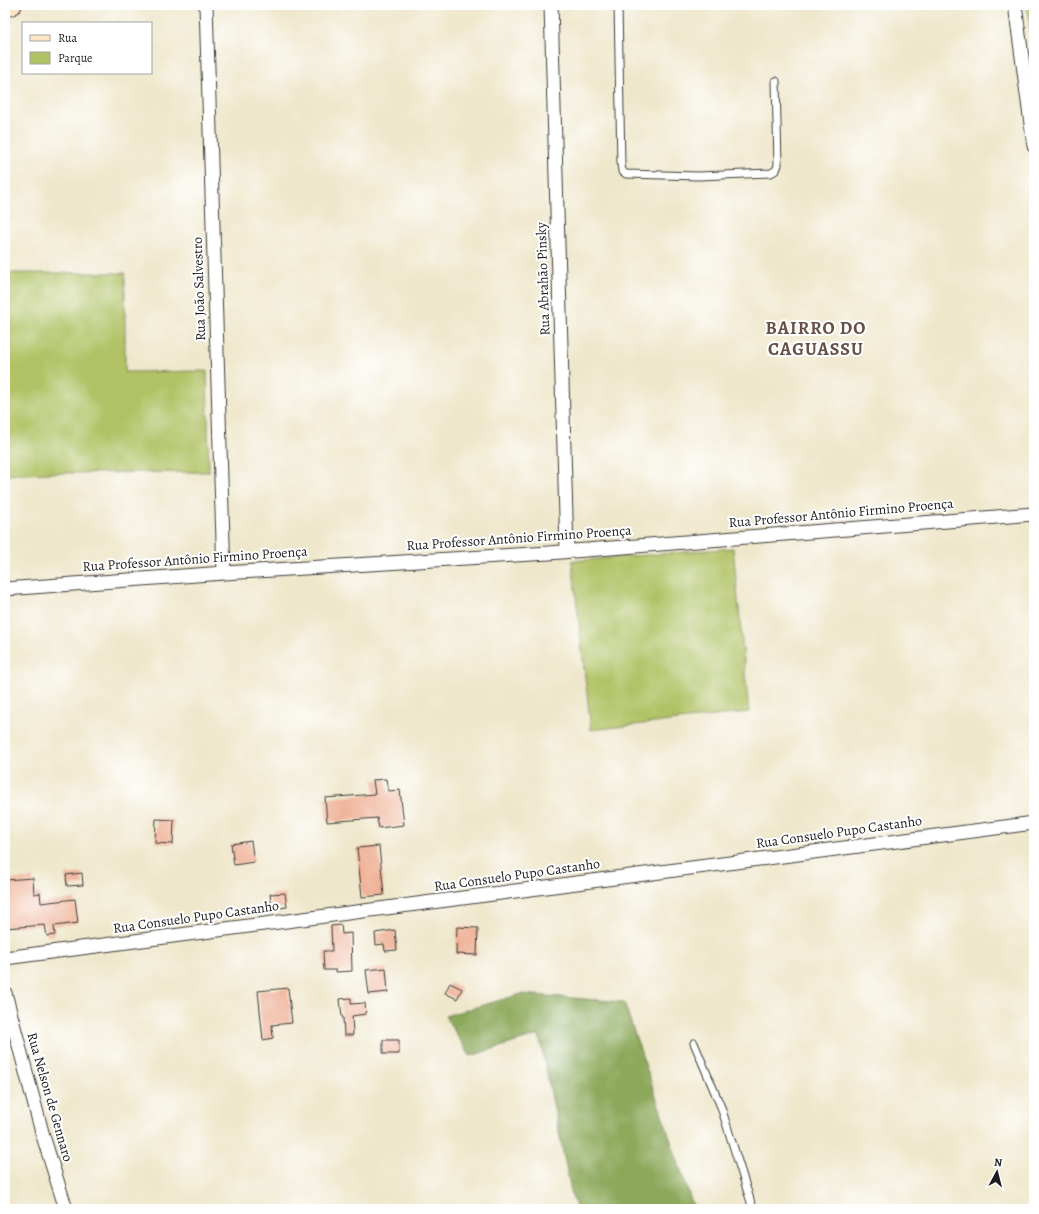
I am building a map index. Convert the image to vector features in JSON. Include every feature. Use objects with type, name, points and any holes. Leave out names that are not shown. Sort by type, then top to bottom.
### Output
[{"type":"main road","points":[[5,8],[12,5]]},
{"type":"street","name":"Rua João Salvestro","points":[[206,5],[224,573]]},
{"type":"street","name":"Rua Abrahão Pinsky","points":[[550,5],[567,551]]},
{"type":"street","points":[[1015,5],[1034,146]]},
{"type":"street","name":"Rua Professor Antônio Firmino Proença","points":[[5,589],[567,551],[1034,514]]},
{"type":"street","name":"Rua Consuelo Pupo Castanho","points":[[5,958],[1034,822]]},
{"type":"street","name":"Rua Nelson de Gennaro","points":[[5,993],[43,1136],[66,1209]]},
{"type":"lane","points":[[618,5],[621,164],[622,171],[626,174],[699,176],[771,173],[776,170],[778,165],[779,147],[776,81]]},
{"type":"lane","points":[[694,1043],[722,1107],[753,1209]]},
{"type":"green space","points":[[1027,5],[1034,5],[1034,39],[1032,39]]},
{"type":"green space","points":[[5,273],[125,273],[125,372],[207,371],[209,472],[47,473],[5,475]]},
{"type":"green space","points":[[733,548],[749,712],[591,730],[572,561]]},
{"type":"green space","points":[[521,994],[624,1002],[694,1209],[577,1209],[572,1196],[539,1035],[470,1056],[445,1016]]},
{"type":"building","points":[[386,779],[388,791],[400,790],[404,825],[379,828],[377,818],[327,822],[325,798],[375,794],[373,780]]},
{"type":"building","points":[[156,819],[174,820],[173,844],[155,843]]},
{"type":"building","points":[[251,841],[254,862],[234,865],[231,844]]},
{"type":"building","points":[[379,846],[384,895],[362,897],[357,848]]},
{"type":"building","points":[[82,873],[83,885],[67,886],[66,875]]},
{"type":"building","points":[[33,878],[34,894],[40,893],[41,903],[75,899],[78,923],[54,926],[55,935],[47,936],[45,925],[5,928],[5,880]]},
{"type":"building","points":[[285,893],[287,907],[272,909],[270,894]]},
{"type":"building","points":[[341,925],[342,934],[351,933],[352,971],[336,972],[336,970],[324,970],[323,951],[332,951],[331,926]]},
{"type":"building","points":[[457,927],[478,928],[477,955],[456,954]]},
{"type":"building","points":[[395,930],[397,950],[385,951],[384,944],[376,945],[375,933]]},
{"type":"building","points":[[386,968],[388,992],[369,994],[366,970]]},
{"type":"building","points":[[450,983],[462,989],[457,999],[445,993]]},
{"type":"building","points":[[288,988],[292,1023],[272,1025],[273,1038],[263,1040],[258,991]]},
{"type":"building","points":[[351,998],[351,1004],[365,1003],[366,1014],[352,1016],[353,1035],[344,1035],[340,999]]},
{"type":"building","points":[[383,1040],[399,1040],[399,1054],[383,1054]]},
{"type":"district","name":"BAIRRO DO CAGUASSU","points":[[816,338]]}]
